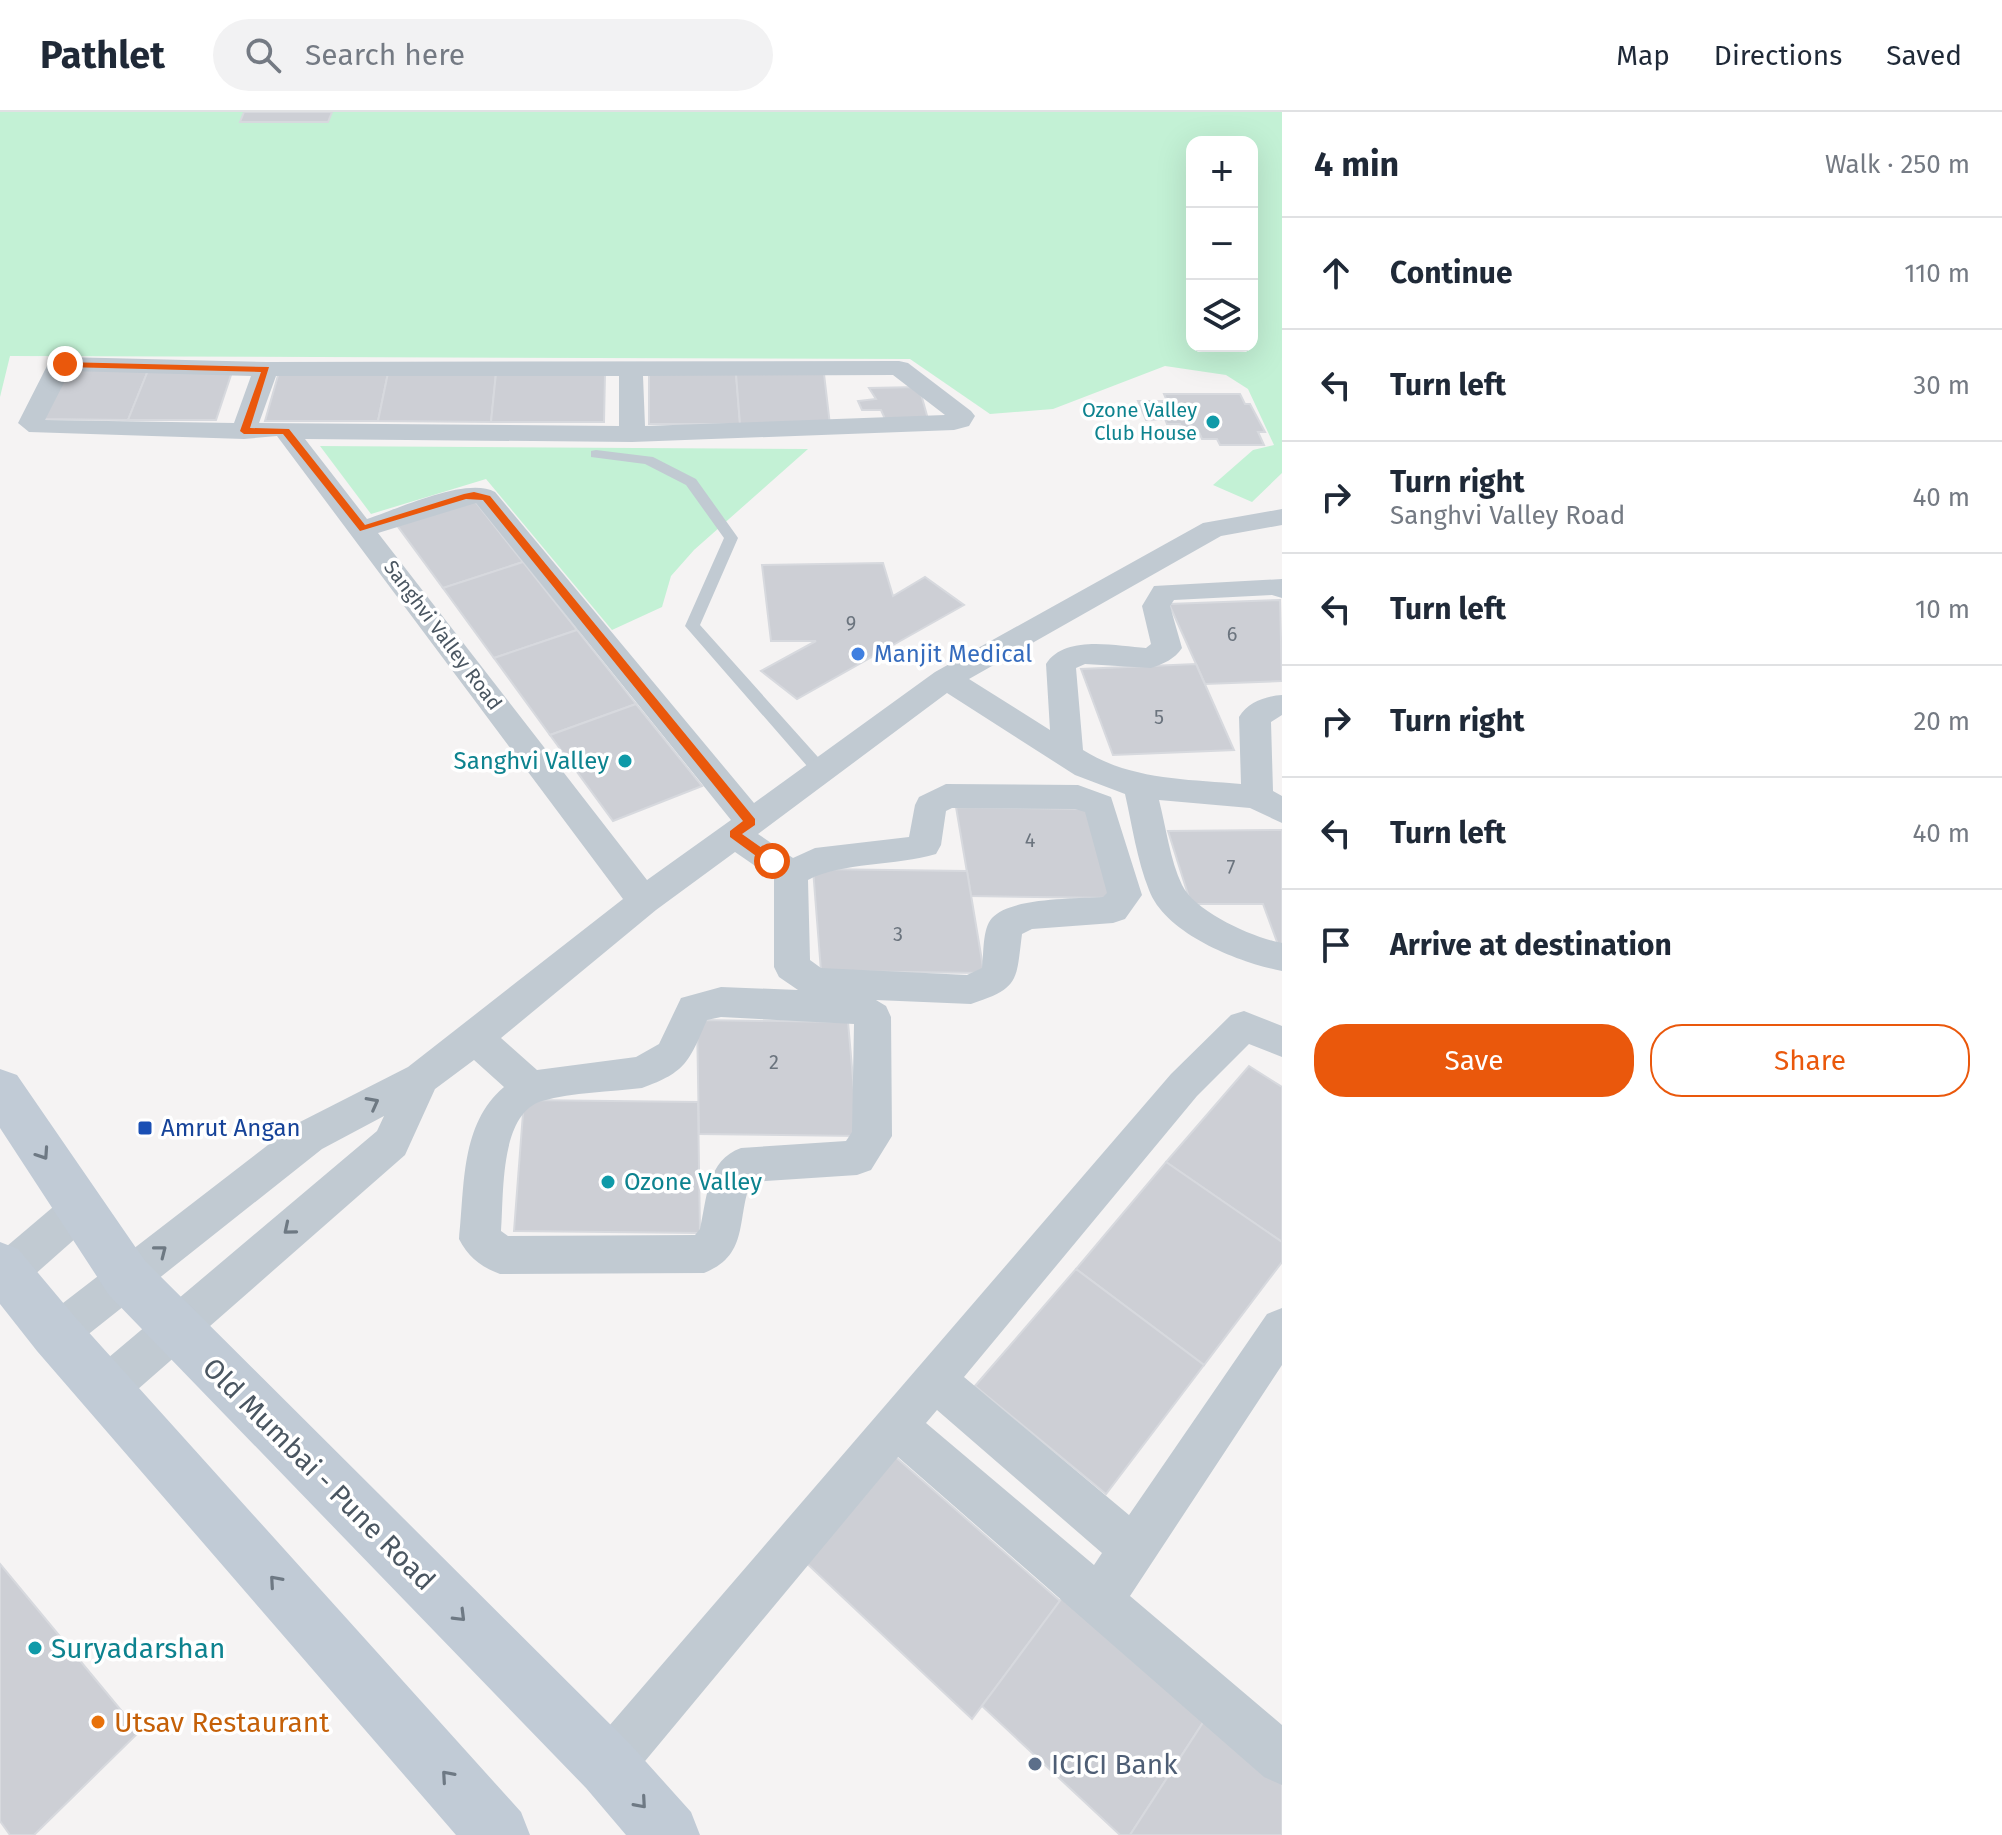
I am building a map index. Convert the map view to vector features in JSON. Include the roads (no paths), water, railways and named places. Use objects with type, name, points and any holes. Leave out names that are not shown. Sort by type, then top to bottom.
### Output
[{"type":"main road","name":"Old Mumbai - Pune Road","points":[[0,1089],[127,1278],[608,1766],[668,1835]]},
{"type":"main road","points":[[2,1273],[498,1835]]},
{"type":"street","points":[[65,364],[266,369],[631,367],[899,368],[962,416],[960,421],[954,422],[632,434],[244,431],[38,427],[31,423],[57,369],[65,364]]},
{"type":"street","points":[[631,367],[632,434]]},
{"type":"street","points":[[840,367],[853,426]]},
{"type":"street","points":[[244,431],[266,369]]},
{"type":"street","name":"Sanghvi Valley Road","points":[[286,431],[644,901]]},
{"type":"street","points":[[363,529],[464,496],[486,498],[742,828],[791,874],[792,967],[814,982],[971,990],[999,976],[1005,926],[1027,916],[1113,910],[1125,895],[1099,805],[1078,797],[946,796],[931,805],[924,845],[908,850],[815,861],[791,874]]},
{"type":"street","points":[[56,1334],[308,1137],[421,1078],[644,901],[946,679],[1213,529],[1282,517]]},
{"type":"street","points":[[1172,553],[1221,589]]},
{"type":"street","points":[[1067,754],[1061,664],[1080,654],[1151,658],[1167,648],[1156,606],[1164,592],[1276,586],[1282,589]]},
{"type":"street","points":[[946,679],[1086,767],[1139,787],[1270,804],[1255,717],[1273,706],[1282,705]]},
{"type":"street","points":[[1139,787],[1166,891],[1186,914],[1211,929],[1250,951],[1282,957]]},
{"type":"street","points":[[475,1038],[530,1087],[642,1072],[673,1055],[694,1008],[721,1002],[859,1007],[873,1017],[872,1136],[857,1158],[741,1165],[731,1177],[719,1238],[704,1254],[500,1255],[480,1239],[489,1137],[508,1106],[530,1087]]},
{"type":"street","points":[[608,1766],[1184,1085],[1244,1026],[1282,1042]]},
{"type":"street","points":[[105,1389],[173,1327],[391,1143],[421,1078]]},
{"type":"street","points":[[2,1273],[80,1209]]},
{"type":"street","points":[[1098,1601],[1282,1328]]},
{"type":"street","points":[[936,1381],[1133,1549]]},
{"type":"street","points":[[897,1427],[1282,1759]]},
{"type":"lane","points":[[596,454],[648,460],[691,482],[731,538],[692,626],[820,770]]},
{"type":"place","name":"Ozone Valley Club House","points":[[1213,422]]},
{"type":"place","name":"Manjit Medical","points":[[858,654]]},
{"type":"place","name":"Sanghvi Valley","points":[[625,761]]},
{"type":"place","name":"Amrut Angan","points":[[145,1128]]},
{"type":"place","name":"Ozone Valley","points":[[608,1182]]},
{"type":"place","name":"Suryadarshan","points":[[35,1648]]},
{"type":"place","name":"Utsav Restaurant","points":[[98,1722]]},
{"type":"place","name":"ICICI Bank","points":[[1035,1764]]}]
